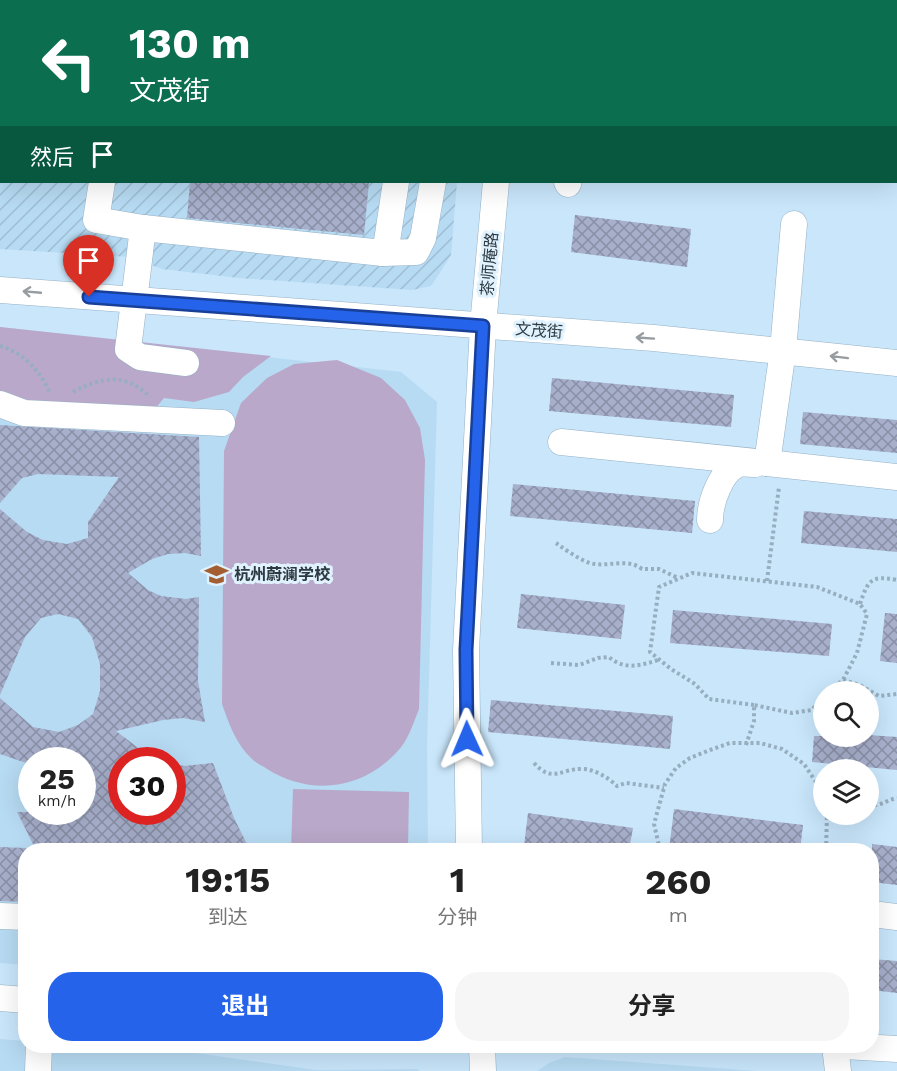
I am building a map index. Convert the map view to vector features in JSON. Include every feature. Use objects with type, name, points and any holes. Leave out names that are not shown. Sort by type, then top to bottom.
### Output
[{"type":"street","points":[[102,183],[96,220],[142,228],[383,253],[416,252],[423,238],[432,183]]},
{"type":"street","points":[[383,253],[396,183]]},
{"type":"street","name":"茶师庵路","points":[[469,843],[466,650],[483,326],[496,183]]},
{"type":"street","points":[[774,464],[794,224]]},
{"type":"street","points":[[142,228],[128,349],[140,357],[186,363]]},
{"type":"street","name":"文茂街","points":[[0,290],[783,350],[897,363]]},
{"type":"street","points":[[0,404],[24,413],[222,423]]},
{"type":"street","points":[[561,442],[897,477]]},
{"type":"street","points":[[710,520],[711,503],[729,473],[738,464],[774,464]]},
{"type":"street","points":[[879,915],[897,917]]},
{"type":"street","points":[[0,916],[18,917]]},
{"type":"street","points":[[0,998],[18,999]]},
{"type":"street","points":[[879,1048],[897,1049]]},
{"type":"street","points":[[38,1071],[39,1053]]},
{"type":"street","points":[[482,1053],[483,1071]]},
{"type":"street","points":[[836,1053],[838,1071]]},
{"type":"path","points":[[0,346],[33,366],[44,379],[51,399]]},
{"type":"path","points":[[767,581],[774,464]]},
{"type":"path","points":[[556,543],[590,563],[624,563],[637,565],[642,569],[660,569],[679,579]]},
{"type":"path","points":[[813,709],[792,713],[709,699],[694,684],[658,659],[650,652],[659,587],[692,573],[817,588],[860,604],[867,614],[857,653],[843,680],[860,685],[879,696],[897,694]]},
{"type":"path","points":[[860,604],[870,580],[879,578],[897,580]]},
{"type":"path","points":[[550,663],[579,665],[598,658],[609,657],[617,664],[625,666],[644,664],[658,659]]},
{"type":"path","points":[[746,744],[754,721],[754,705]]},
{"type":"path","points":[[658,843],[654,824],[664,788],[676,768],[690,758],[730,743],[760,743],[782,749],[804,764],[813,778]]},
{"type":"path","points":[[534,763],[542,772],[556,775],[583,769],[592,771],[617,786],[626,783],[664,788]]},
{"type":"path","points":[[879,805],[897,798]]},
{"type":"path","points":[[826,843],[827,825]]},
{"type":"shaded area","points":[[0,183],[457,183],[451,255],[431,286],[412,290],[239,278],[162,269],[130,257],[0,249]]},
{"type":"shaded area","name":"杭州蔚澜学校","points":[[0,327],[401,372],[437,402],[427,745],[428,843],[18,843],[18,964],[0,963]]},
{"type":"shaded area","points":[[0,327],[271,356],[243,377],[229,392],[194,402],[164,398],[154,410],[43,405],[0,391]]},
{"type":"shaded area","points":[[337,360],[381,378],[405,400],[420,428],[425,460],[419,709],[404,743],[382,765],[367,775],[351,781],[317,786],[283,778],[254,760],[237,740],[222,704],[224,451],[241,403],[267,378],[294,364]]},
{"type":"shaded area","points":[[293,789],[409,792],[408,843],[291,843]]},
{"type":"shaded area","points":[[0,1039],[18,1040],[18,1053],[195,1053],[316,1070],[417,1069],[420,1071],[0,1071]]},
{"type":"shaded area","points":[[565,1057],[757,1071],[537,1071]]},
{"type":"building","points":[[190,183],[369,183],[364,235],[187,218]]},
{"type":"building","points":[[575,215],[691,229],[687,267],[571,252]]},
{"type":"building","points":[[552,378],[734,395],[731,427],[549,411]]},
{"type":"building","points":[[803,412],[897,420],[897,453],[800,444]]},
{"type":"building","points":[[0,425],[199,437],[201,556],[185,553],[168,554],[152,559],[128,573],[148,590],[161,596],[186,599],[199,597],[198,681],[205,722],[183,718],[163,720],[116,731],[137,747],[108,747],[108,825],[186,825],[186,766],[213,763],[234,818],[246,843],[32,843],[24,825],[96,825],[96,747],[18,747],[18,760],[0,754],[0,698],[33,727],[59,732],[78,725],[93,714],[100,691],[100,664],[92,637],[78,619],[58,614],[41,618],[25,637],[0,695],[0,509],[27,532],[43,540],[67,544],[88,538],[88,522],[119,477],[38,474],[22,478],[0,503]]},
{"type":"building","points":[[513,484],[695,501],[692,533],[510,516]]},
{"type":"building","points":[[804,511],[897,519],[897,552],[801,543]]},
{"type":"building","points":[[521,594],[625,605],[621,639],[517,628]]},
{"type":"building","points":[[673,610],[832,624],[829,656],[670,643]]},
{"type":"building","points":[[885,613],[897,614],[897,663],[880,661]]},
{"type":"building","points":[[491,700],[673,716],[670,749],[488,732]]},
{"type":"building","points":[[879,736],[897,737],[897,770],[879,768],[879,759],[813,759],[812,762],[813,747],[879,747]]},
{"type":"building","points":[[674,809],[803,825],[801,843],[670,843]]},
{"type":"building","points":[[528,813],[633,828],[630,843],[524,843]]},
{"type":"building","points":[[879,845],[897,847],[897,885],[879,883]]},
{"type":"building","points":[[0,847],[18,848],[18,902],[0,901]]},
{"type":"building","points":[[879,960],[897,961],[897,993],[879,991]]},
{"type":"place","name":"杭州蔚澜学校","points":[[216,574]]},
{"type":"route","points":[[89,297],[483,326],[466,650],[467,739]]}]
